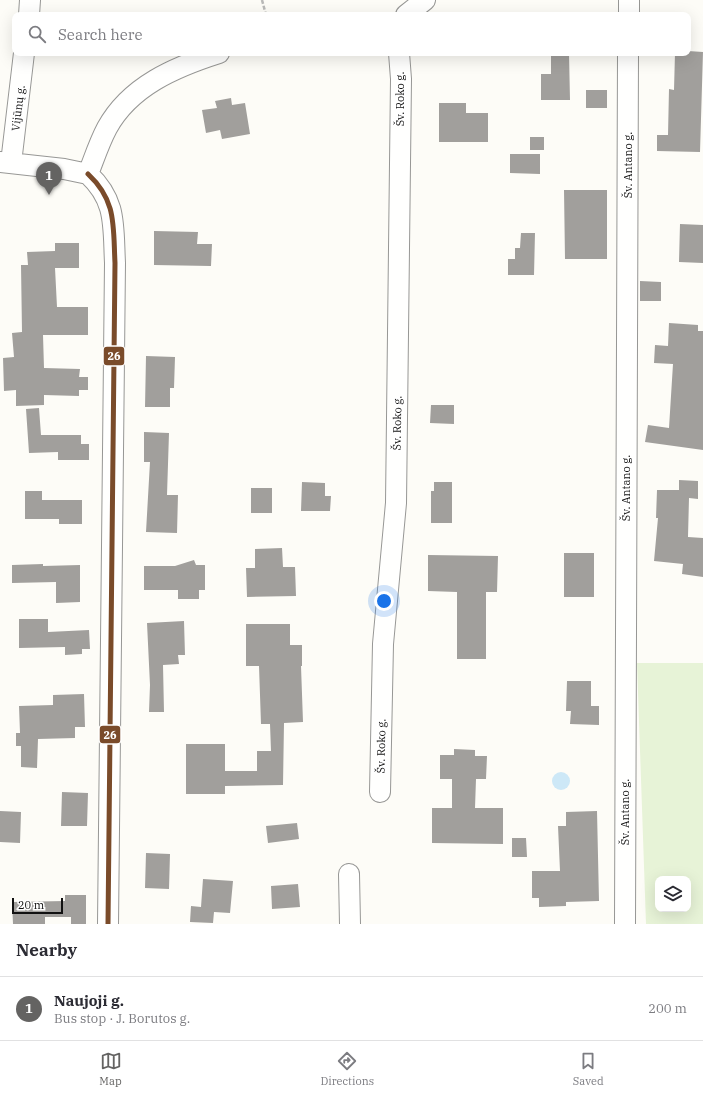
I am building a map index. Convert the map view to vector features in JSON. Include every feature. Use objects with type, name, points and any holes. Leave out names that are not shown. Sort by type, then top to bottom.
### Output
[{"type":"street","points":[[29,12],[30,0]]},
{"type":"street","points":[[410,12],[425,0]]},
{"type":"street","points":[[628,12],[629,0]]},
{"type":"street","name":"Vijūnų g.","points":[[5,162],[23,56]]},
{"type":"street","points":[[88,174],[108,127],[124,106],[144,86],[183,64],[209,56]]},
{"type":"street","name":"Šv. Roko g.","points":[[380,792],[383,644],[396,503],[401,79],[399,56]]},
{"type":"street","name":"Šv. Antano g.","points":[[625,924],[628,56]]},
{"type":"street","points":[[5,162],[64,168],[88,174],[99,183],[106,195],[112,214],[115,263],[108,924]]},
{"type":"street","points":[[350,874],[350,924]]},
{"type":"path","points":[[262,0],[265,12]]},
{"type":"green space","points":[[637,663],[703,663],[703,924],[646,924]]},
{"type":"water","points":[[561,772],[567,775],[570,781],[567,787],[561,790],[555,787],[552,781],[555,775]]},
{"type":"building","points":[[691,51],[703,52],[700,152],[657,151],[657,135],[668,135],[669,89],[674,90],[675,56],[691,56]]},
{"type":"building","points":[[551,56],[569,56],[570,100],[541,100],[541,74],[551,74]]},
{"type":"building","points":[[586,90],[607,90],[607,108],[586,108]]},
{"type":"building","points":[[231,98],[232,105],[245,103],[250,134],[222,139],[220,130],[206,133],[202,110],[217,108],[215,101]]},
{"type":"building","points":[[439,103],[466,103],[466,113],[488,113],[488,142],[439,142]]},
{"type":"building","points":[[530,137],[544,137],[544,150],[530,150]]},
{"type":"building","points":[[510,154],[540,154],[540,174],[510,173]]},
{"type":"building","points":[[564,190],[607,190],[607,259],[565,259]]},
{"type":"building","points":[[680,224],[703,225],[703,263],[679,262]]},
{"type":"building","points":[[154,231],[198,232],[197,244],[212,244],[211,266],[154,265]]},
{"type":"building","points":[[521,233],[535,233],[534,275],[508,275],[508,259],[515,259],[515,248],[520,248]]},
{"type":"building","points":[[55,243],[79,243],[79,268],[55,268],[57,307],[88,307],[88,335],[43,335],[44,368],[80,369],[79,377],[88,377],[88,390],[79,390],[79,396],[44,395],[44,405],[16,406],[16,390],[4,391],[3,358],[14,357],[12,333],[22,332],[21,265],[28,265],[27,252],[55,251]]},
{"type":"building","points":[[640,281],[661,282],[661,301],[640,301]]},
{"type":"building","points":[[669,323],[698,325],[698,331],[703,331],[703,450],[645,442],[648,425],[669,428],[673,364],[654,363],[655,345],[668,346]]},
{"type":"building","points":[[146,356],[175,357],[174,388],[170,388],[170,407],[145,407]]},
{"type":"building","points":[[431,405],[454,405],[454,424],[430,423]]},
{"type":"building","points":[[39,408],[41,435],[81,435],[81,444],[89,444],[89,460],[58,460],[58,452],[29,453],[26,409]]},
{"type":"building","points":[[144,432],[169,433],[167,495],[178,495],[177,533],[146,532],[150,462],[144,462]]},
{"type":"building","points":[[679,480],[698,481],[698,499],[689,498],[688,537],[703,538],[703,577],[682,574],[683,564],[654,561],[658,518],[656,518],[657,490],[679,490]]},
{"type":"building","points":[[302,482],[325,483],[325,496],[331,496],[330,511],[301,511]]},
{"type":"building","points":[[434,482],[452,482],[452,523],[431,523],[431,491],[434,491]]},
{"type":"building","points":[[251,488],[272,488],[272,513],[251,513]]},
{"type":"building","points":[[25,491],[42,491],[42,500],[82,500],[82,524],[59,524],[59,519],[25,519]]},
{"type":"building","points":[[282,548],[283,567],[295,567],[296,596],[247,597],[246,568],[255,568],[255,549]]},
{"type":"building","points":[[564,553],[594,553],[594,597],[564,597]]},
{"type":"building","points":[[428,555],[498,556],[497,592],[486,592],[486,659],[457,659],[457,592],[428,591]]},
{"type":"building","points":[[194,560],[196,565],[205,565],[205,590],[199,590],[199,599],[178,599],[178,590],[144,590],[144,566],[175,566]]},
{"type":"building","points":[[43,564],[43,566],[80,565],[80,602],[56,603],[56,582],[12,583],[12,565]]},
{"type":"building","points":[[19,619],[48,619],[48,632],[89,630],[90,649],[82,649],[82,654],[65,655],[65,647],[19,648]]},
{"type":"building","points":[[184,621],[185,655],[178,655],[179,664],[163,665],[164,712],[149,712],[150,685],[147,623]]},
{"type":"building","points":[[246,624],[290,624],[290,645],[302,645],[301,666],[303,722],[284,723],[283,785],[225,786],[225,794],[186,794],[186,744],[225,744],[225,771],[257,771],[257,751],[271,751],[270,724],[261,724],[259,666],[246,666]]},
{"type":"building","points":[[567,681],[591,681],[591,706],[599,706],[599,725],[570,724],[571,711],[566,711]]},
{"type":"building","points":[[84,694],[85,727],[75,727],[75,738],[38,739],[37,768],[21,767],[21,746],[16,746],[16,733],[20,733],[19,706],[53,705],[53,695]]},
{"type":"building","points":[[454,749],[475,750],[475,756],[487,756],[486,779],[476,779],[475,808],[503,808],[503,844],[432,843],[432,808],[452,808],[452,779],[440,779],[440,755],[454,755]]},
{"type":"building","points":[[62,792],[88,793],[87,826],[61,826]]},
{"type":"building","points":[[0,811],[21,812],[20,843],[0,842]]},
{"type":"building","points":[[597,811],[599,901],[566,902],[566,906],[539,907],[539,898],[532,898],[532,871],[560,871],[558,826],[566,826],[566,812]]},
{"type":"building","points":[[297,823],[299,839],[268,843],[266,826]]},
{"type":"building","points":[[512,838],[526,838],[527,857],[512,857]]},
{"type":"building","points":[[146,853],[170,854],[169,889],[145,888]]},
{"type":"building","points":[[203,879],[233,881],[230,913],[214,912],[213,923],[190,922],[191,906],[201,907]]},
{"type":"building","points":[[298,884],[300,907],[272,909],[271,886]]},
{"type":"building","points":[[65,895],[86,895],[86,924],[71,924],[71,917],[45,917],[45,924],[13,924],[12,902],[65,901]]},
{"type":"transit line","name":"26","points":[[88,174],[97,184],[109,204],[112,215],[115,263],[108,924]]},
{"type":"place","name":"Naujoji g.","points":[[49,195]]}]
